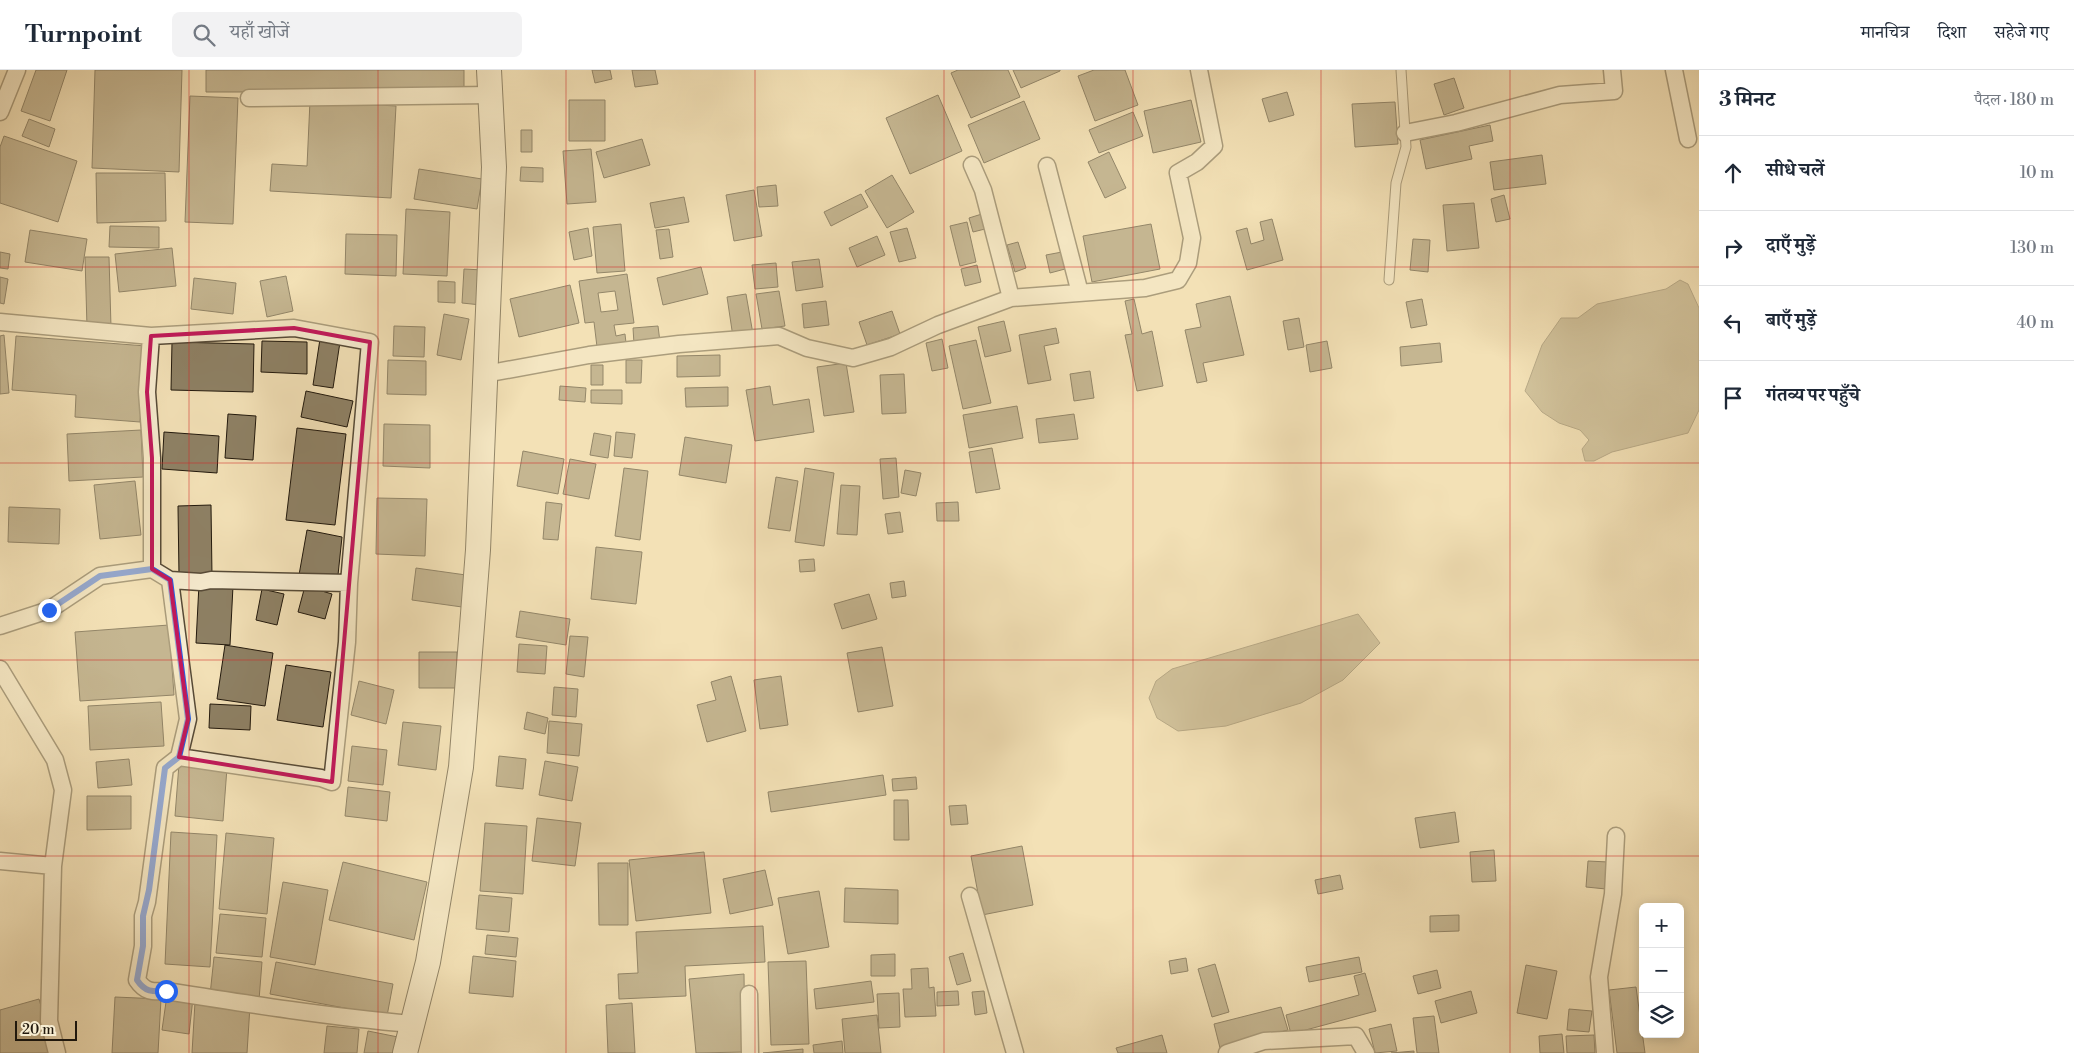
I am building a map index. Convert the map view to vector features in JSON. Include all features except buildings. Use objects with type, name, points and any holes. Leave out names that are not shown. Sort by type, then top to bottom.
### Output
[{"type":"street","points":[[0,112],[17,70]]},
{"type":"street","points":[[405,1053],[428,962],[460,768],[478,550],[486,374],[494,167],[489,70]]},
{"type":"street","points":[[486,374],[588,355],[679,344],[779,336],[807,348],[853,358],[892,347],[938,325],[1011,298],[1146,288],[1178,280],[1188,263],[1192,238],[1178,173],[1197,162],[1214,146],[1199,70]]},
{"type":"street","points":[[1405,133],[1456,123],[1560,95],[1614,91],[1612,70]]},
{"type":"street","points":[[1674,70],[1694,138]]},
{"type":"street","points":[[249,98],[490,95]]},
{"type":"street","points":[[972,165],[984,190],[1011,298]]},
{"type":"street","points":[[1047,166],[1080,293]]},
{"type":"street","points":[[0,322],[151,336],[294,328],[370,342],[349,583],[347,642],[332,782],[321,778],[179,757]]},
{"type":"street","points":[[151,336],[147,392],[152,458],[152,569]]},
{"type":"street","points":[[0,626],[49,610],[100,576],[152,569],[170,580],[349,583]]},
{"type":"street","points":[[170,580],[188,719],[179,757],[165,768],[142,926],[143,946],[137,980],[142,987],[150,992],[166,991],[272,1006],[345,1019],[412,1024]]},
{"type":"street","points":[[0,669],[55,760],[63,790],[53,866],[49,1021],[57,1053]]},
{"type":"street","points":[[1604,1053],[1599,977],[1613,894],[1616,836]]},
{"type":"street","points":[[0,861],[53,866]]},
{"type":"street","points":[[970,896],[1015,1053]]},
{"type":"street","points":[[749,994],[750,1053]]},
{"type":"street","points":[[1227,1053],[1264,1042],[1356,1036],[1366,1053]]},
{"type":"lane","points":[[1389,280],[1396,183],[1406,147],[1401,70]]},
{"type":"highlighted area","points":[[294,328],[370,342],[332,782],[179,757],[188,719],[170,580],[152,569],[152,458],[147,392],[151,336]]},
{"type":"shaded area","points":[[1680,280],[1688,284],[1699,308],[1699,410],[1688,433],[1612,452],[1594,461],[1585,461],[1582,449],[1589,440],[1580,430],[1559,423],[1542,412],[1525,391],[1542,345],[1561,318],[1578,318],[1597,304],[1666,289]]},
{"type":"shaded area","points":[[1358,614],[1380,643],[1343,680],[1301,703],[1226,726],[1178,731],[1157,718],[1149,698],[1156,681],[1172,669]]},
{"type":"route","points":[[49,610],[100,576],[152,569],[170,580],[188,719],[179,757],[165,768],[149,890],[143,916],[143,946],[137,980],[142,987],[150,992],[166,991]]}]
